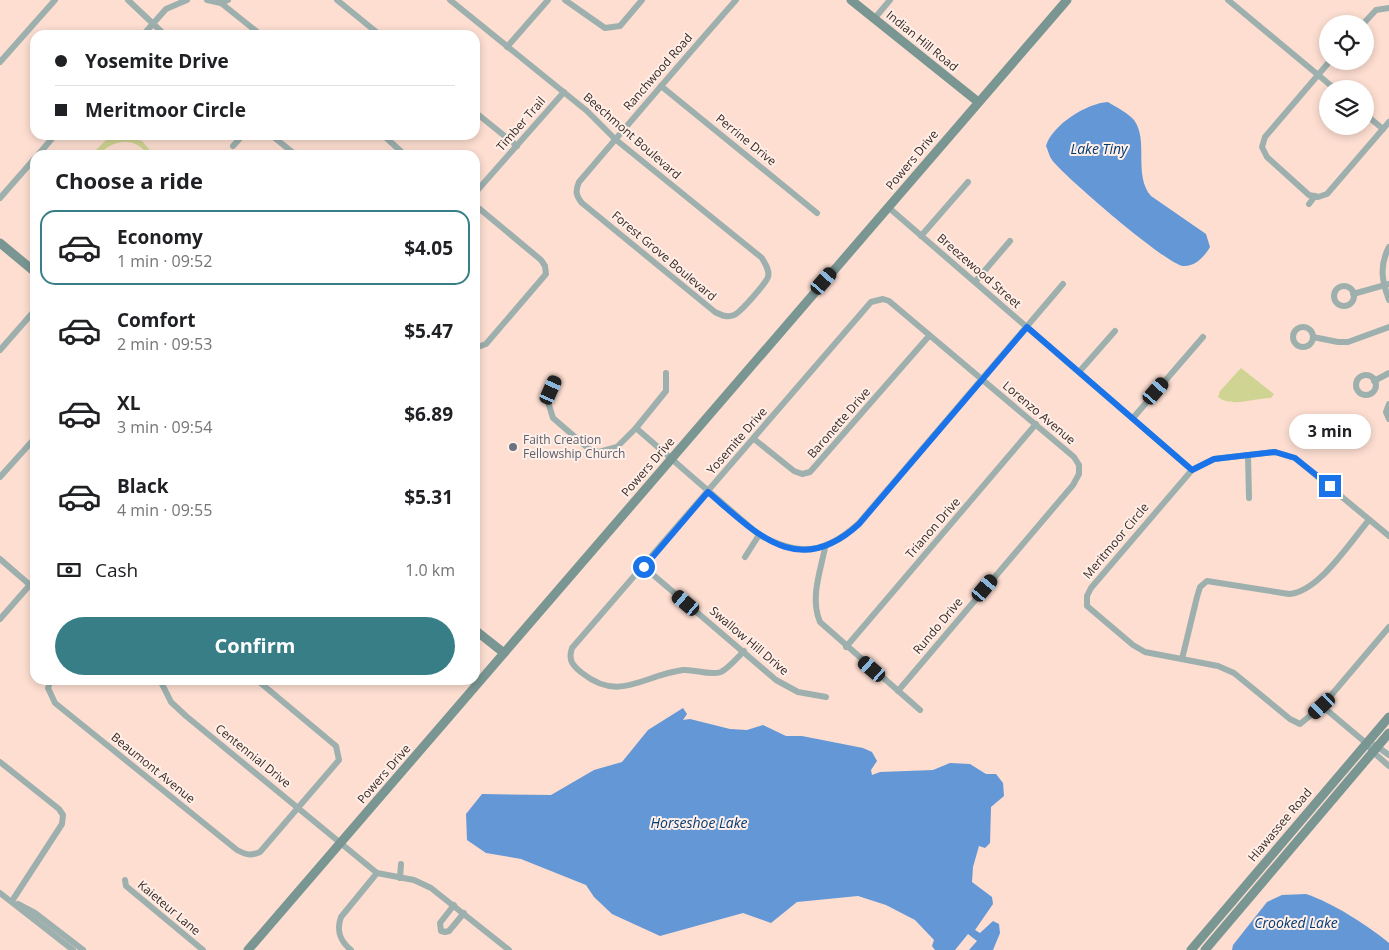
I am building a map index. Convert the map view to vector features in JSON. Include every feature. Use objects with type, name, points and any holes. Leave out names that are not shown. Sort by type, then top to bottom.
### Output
[{"type":"street","points":[[0,62],[55,0]]},
{"type":"street","points":[[128,0],[160,30]]},
{"type":"street","points":[[147,30],[166,9],[187,0]]},
{"type":"street","points":[[207,0],[224,1],[255,30]]},
{"type":"street","points":[[337,0],[374,30]]},
{"type":"street","points":[[507,46],[548,0]]},
{"type":"street","points":[[566,0],[599,26],[605,28],[620,26],[642,0]]},
{"type":"street","name":"Ranchwood Road","points":[[579,182],[736,0]]},
{"type":"street","name":"Indian Hill Road","points":[[851,0],[977,101]]},
{"type":"street","points":[[874,19],[890,0]]},
{"type":"street","name":"Powers Drive","points":[[480,681],[977,101],[1067,0]]},
{"type":"street","points":[[1228,0],[1324,80]]},
{"type":"street","name":"Beechmont Boulevard","points":[[452,1],[564,92],[615,140],[762,258],[768,268],[769,275],[751,298]]},
{"type":"street","points":[[1371,15],[1376,10],[1389,8]]},
{"type":"street","points":[[1322,70],[1265,137],[1262,147],[1267,157],[1309,195],[1327,194],[1389,122]]},
{"type":"street","name":"Perrine Drive","points":[[661,86],[817,213]]},
{"type":"street","name":"Timber Trail","points":[[480,187],[564,92]]},
{"type":"street","points":[[480,116],[517,146]]},
{"type":"street","points":[[1374,122],[1383,129]]},
{"type":"street","points":[[42,150],[51,140]]},
{"type":"street","points":[[233,146],[238,140]]},
{"type":"street","points":[[277,140],[290,150]]},
{"type":"street","points":[[388,140],[400,150]]},
{"type":"street","points":[[0,198],[30,164]]},
{"type":"street","name":"Forest Grove Boulevard","points":[[579,182],[576,189],[577,197],[582,203],[715,312],[724,316],[732,316],[751,298]]},
{"type":"street","points":[[922,236],[968,182]]},
{"type":"street","points":[[1309,204],[1315,196]]},
{"type":"street","name":"Breezewood Street","points":[[888,207],[1192,470]]},
{"type":"street","points":[[480,210],[541,260],[545,266],[546,274],[486,344],[480,346]]},
{"type":"street","points":[[975,282],[1010,241]]},
{"type":"street","points":[[0,243],[30,268]]},
{"type":"street","points":[[1389,247],[1383,258],[1381,271],[1389,300]]},
{"type":"street","points":[[636,428],[760,535],[780,546],[799,551],[825,548],[843,538],[859,524],[1063,284]]},
{"type":"street","points":[[1353,294],[1386,285]]},
{"type":"street","name":"Lorenzo Avenue","points":[[871,302],[883,299],[889,301],[1074,457],[1079,465],[1079,474],[1073,485]]},
{"type":"street","name":"Yosemite Drive","points":[[744,652],[721,671],[713,673],[680,670],[613,688],[586,676],[572,666],[570,655],[572,648],[644,567],[871,302]]},
{"type":"street","points":[[0,350],[30,316]]},
{"type":"street","points":[[1313,337],[1348,342],[1389,327]]},
{"type":"street","points":[[1079,372],[1115,331]]},
{"type":"street","name":"Baronette Drive","points":[[754,439],[794,471],[802,474],[810,472],[929,336]]},
{"type":"street","points":[[1133,418],[1203,337]]},
{"type":"street","points":[[0,338],[6,343]]},
{"type":"street","points":[[555,381],[548,402],[549,411],[559,424],[589,449],[599,452],[609,451],[623,443],[636,428],[666,391],[666,372]]},
{"type":"street","points":[[1374,381],[1389,373]]},
{"type":"street","points":[[1389,404],[1386,412],[1389,419]]},
{"type":"street","name":"Trianon Drive","points":[[846,646],[1036,424]]},
{"type":"street","points":[[0,477],[30,444]]},
{"type":"street","name":"Meritmoor Circle","points":[[1389,536],[1295,458],[1275,452],[1214,459],[1192,470],[1091,588],[1087,596],[1087,606],[1133,645],[1158,656],[1182,658],[1218,666],[1234,673],[1300,724],[1322,706],[1389,627]]},
{"type":"street","points":[[1248,456],[1249,498]]},
{"type":"street","name":"Rundo Drive","points":[[898,691],[1073,485]]},
{"type":"street","points":[[1182,658],[1200,587],[1207,581],[1289,594],[1300,593],[1316,582],[1369,520]]},
{"type":"street","points":[[745,557],[760,535]]},
{"type":"street","points":[[825,548],[815,600],[816,613],[827,630],[920,710]]},
{"type":"street","points":[[0,559],[30,585],[0,619]]},
{"type":"street","name":"Swallow Hill Drive","points":[[644,567],[776,680],[798,692],[826,697]]},
{"type":"street","points":[[480,634],[504,653]]},
{"type":"street","name":"Beaumont Avenue","points":[[49,685],[48,688],[55,703],[245,855],[253,856],[260,852],[298,808]]},
{"type":"street","name":"Centennial Drive","points":[[162,685],[171,702],[186,716],[377,873]]},
{"type":"street","points":[[263,685],[336,746],[339,760],[298,808]]},
{"type":"street","name":"Powers Drive","points":[[248,950],[477,685]]},
{"type":"street","points":[[1322,706],[1366,743],[1389,755]]},
{"type":"street","name":"Hiawassee Road","points":[[1191,950],[1389,717]]},
{"type":"street","name":"Hiawassee Road","points":[[1205,950],[1389,733]]},
{"type":"street","points":[[1376,749],[1389,766]]},
{"type":"street","points":[[0,762],[59,809],[63,815],[62,824],[12,901]]},
{"type":"street","points":[[1285,840],[1293,846]]},
{"type":"street","points":[[400,878],[401,864]]},
{"type":"street","points":[[351,950],[342,941],[338,933],[341,917],[377,873],[414,880],[431,888],[509,950]]},
{"type":"street","name":"Kaieteur Lane","points":[[125,880],[126,886],[203,950]]},
{"type":"street","points":[[0,893],[73,950]]},
{"type":"street","points":[[12,901],[35,913],[83,950]]},
{"type":"street","points":[[454,905],[440,923],[441,931],[449,931],[464,913]]},
{"type":"green space","points":[[106,140],[138,140],[142,141],[150,150],[144,150],[130,142],[124,142],[117,143],[105,150],[96,150]]},
{"type":"green space","points":[[1241,368],[1274,394],[1271,398],[1230,402],[1218,397],[1220,391]]},
{"type":"water","name":"Lake Tiny","points":[[1108,102],[1131,117],[1138,128],[1143,178],[1151,196],[1206,234],[1210,247],[1192,265],[1183,266],[1173,262],[1157,251],[1095,200],[1051,158],[1046,146],[1055,130],[1071,116],[1090,106]]},
{"type":"water","name":"Horseshoe Lake","points":[[683,708],[687,714],[683,720],[690,719],[730,729],[747,730],[763,725],[786,736],[802,736],[863,748],[872,752],[877,761],[871,770],[872,775],[880,772],[933,770],[950,763],[970,764],[986,774],[996,774],[1003,783],[1004,796],[991,807],[990,843],[985,848],[979,846],[973,867],[972,882],[992,897],[993,904],[975,930],[980,933],[993,921],[999,924],[1000,933],[993,950],[969,950],[977,941],[968,934],[955,950],[935,950],[932,946],[934,940],[915,920],[886,905],[858,896],[797,902],[771,923],[743,913],[660,936],[612,914],[594,897],[586,885],[521,859],[486,853],[467,840],[466,814],[482,794],[551,795],[594,770],[622,762],[648,730]]},
{"type":"water","name":"Crooked Lake","points":[[1306,894],[1327,903],[1371,929],[1389,943],[1389,950],[1232,950],[1233,945],[1267,902],[1282,895]]},
{"type":"place","name":"Faith Creation Fellowship Church","points":[[513,447]]},
{"type":"route","points":[[644,567],[708,492],[760,535],[780,546],[799,551],[825,548],[843,538],[859,524],[1027,327],[1192,470],[1214,459],[1275,452],[1287,454],[1295,458],[1330,486]]}]
